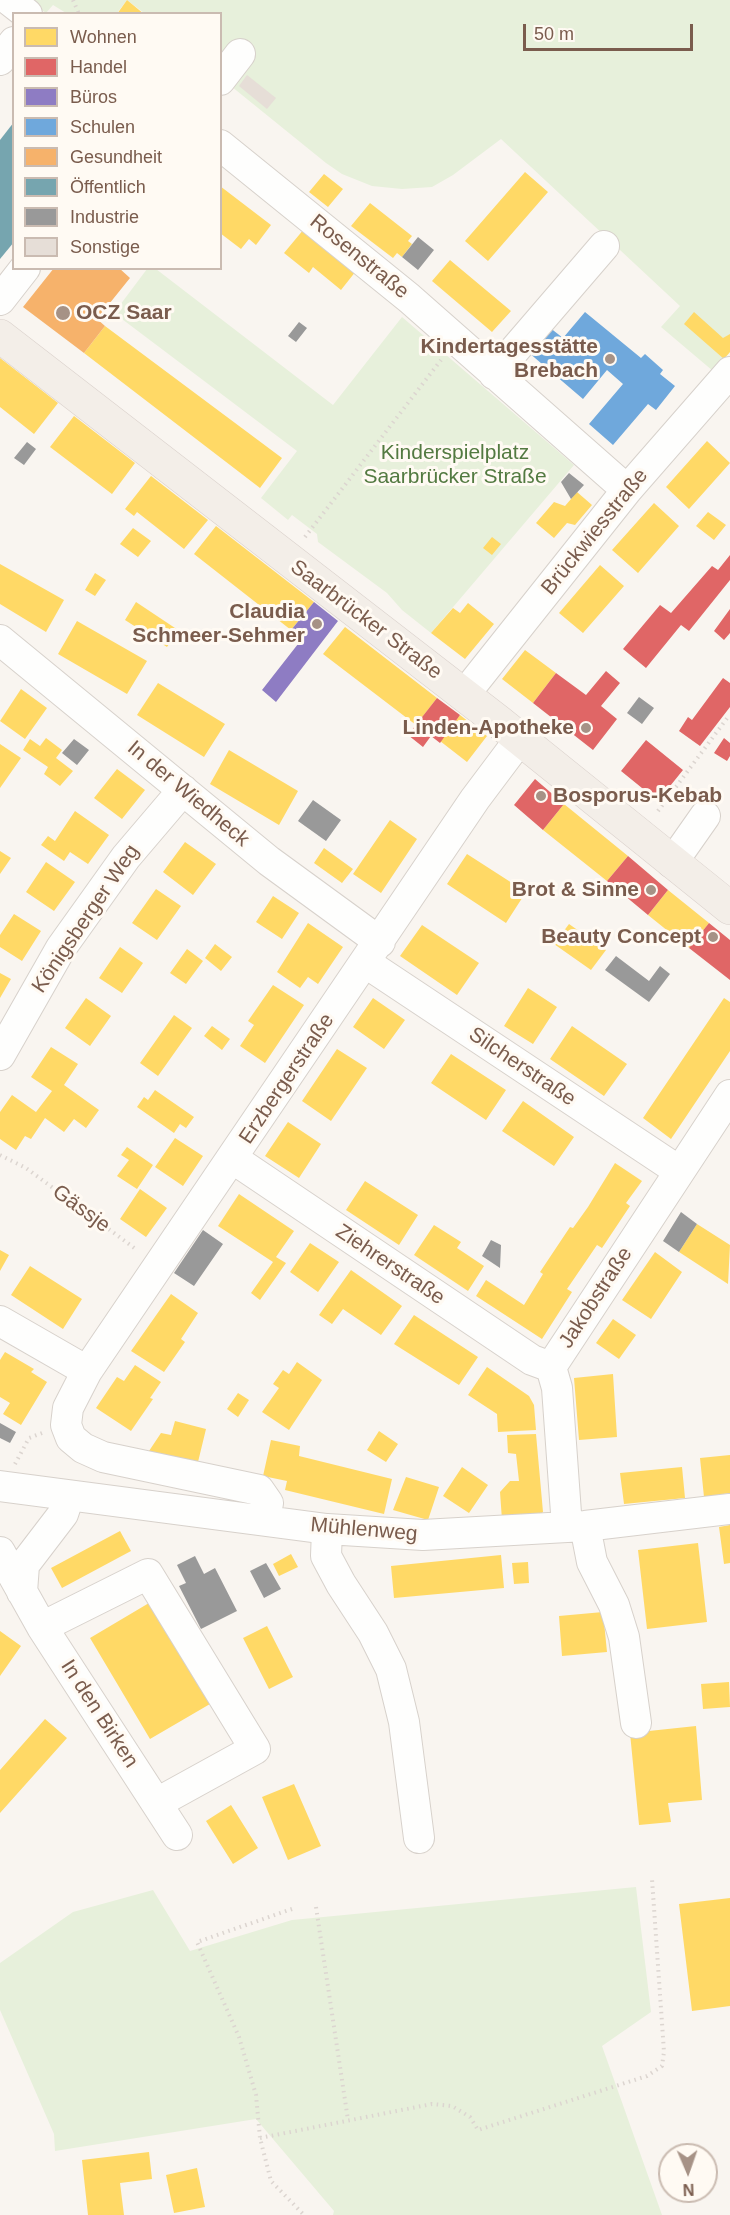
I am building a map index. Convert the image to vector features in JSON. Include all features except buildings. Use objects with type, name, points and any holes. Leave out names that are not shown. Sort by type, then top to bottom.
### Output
[{"type":"main road","name":"Saarbrücker Straße","points":[[0,336],[464,695],[730,908]]},
{"type":"street","points":[[9,0],[24,12]]},
{"type":"street","points":[[0,60],[12,45]]},
{"type":"street","points":[[222,77],[240,54]]},
{"type":"street","name":"Rosenstraße","points":[[222,147],[359,256],[627,490]]},
{"type":"street","points":[[494,374],[604,246]]},
{"type":"street","points":[[0,300],[23,270]]},
{"type":"street","name":"Brückwiesstraße","points":[[464,695],[627,490],[730,372]]},
{"type":"street","name":"In der Wiedheck","points":[[0,640],[269,861],[373,952]]},
{"type":"street","name":"Erzbergerstraße","points":[[66,1425],[68,1408],[87,1371],[475,799],[520,739]]},
{"type":"street","name":"Königsberger Weg","points":[[0,1055],[61,948],[126,857],[183,790]]},
{"type":"street","points":[[672,863],[705,816]]},
{"type":"street","name":"Silcherstraße","points":[[373,952],[679,1171]]},
{"type":"street","name":"Jakobstraße","points":[[636,1723],[624,1637],[614,1605],[576,1527],[557,1388],[551,1367],[730,1095]]},
{"type":"street","name":"Ziehrerstraße","points":[[232,1158],[532,1360],[551,1367]]},
{"type":"street","points":[[0,1321],[87,1371]]},
{"type":"street","points":[[66,1425],[71,1438],[83,1448],[103,1456],[259,1490],[268,1503],[265,1519]]},
{"type":"street","name":"Mühlenweg","points":[[7,1476],[69,1496],[265,1519],[327,1529],[423,1535],[576,1527],[730,1509]]},
{"type":"street","points":[[22,1592],[24,1565],[63,1514],[69,1496]]},
{"type":"street","points":[[327,1529],[326,1556],[373,1633],[391,1669],[405,1722],[419,1838]]},
{"type":"street","name":"In den Birken","points":[[0,1552],[42,1627],[177,1835]]},
{"type":"street","points":[[42,1627],[148,1574],[255,1749],[157,1803]]},
{"type":"path","points":[[307,535],[457,340]]},
{"type":"path","points":[[658,811],[728,717],[730,718]]},
{"type":"path","name":"Gässje","points":[[0,1155],[26,1168],[160,1266]]},
{"type":"path","points":[[7,1476],[29,1437],[66,1425]]},
{"type":"path","points":[[260,2138],[432,2104],[452,2106],[470,2117],[478,2130],[647,2076],[662,2067],[664,2052],[652,1879]]},
{"type":"path","points":[[316,1907],[348,2120]]},
{"type":"path","points":[[292,1909],[197,1942],[239,2037],[256,2095],[260,2138],[271,2181],[304,2215]]},
{"type":"green space","points":[[28,0],[127,0],[118,12],[64,12],[53,5],[45,12]]},
{"type":"green space","points":[[127,0],[730,0],[730,352],[713,371],[661,327],[680,306],[501,139],[453,175],[432,187],[402,189],[372,186],[342,174],[326,163],[222,79],[222,12],[143,12]]},
{"type":"green space","name":"Kinderspielplatz Saarbrücker Straße","points":[[146,270],[157,270],[333,405],[402,317],[574,465],[431,633],[402,610],[387,593],[318,542],[317,534],[292,515],[288,520],[261,498],[297,451],[114,313]]},
{"type":"green space","points":[[636,1887],[651,2012],[602,2046],[662,2215],[333,2215],[334,2211],[256,2119],[55,2151],[54,2134],[0,2010],[0,1963],[73,1912],[153,1890],[190,1951],[292,1920]]},
{"type":"place","name":"OCZ Saar","points":[[63,313]]},
{"type":"place","name":"Kindertagesstätte Brebach","points":[[610,359]]},
{"type":"place","name":"Claudia Schmeer-Sehmer","points":[[317,624]]},
{"type":"place","name":"Linden-Apotheke","points":[[586,728]]},
{"type":"place","name":"Bosporus-Kebab","points":[[541,796]]},
{"type":"place","name":"Brot & Sinne","points":[[651,890]]},
{"type":"place","name":"Beauty Concept","points":[[713,937]]}]
